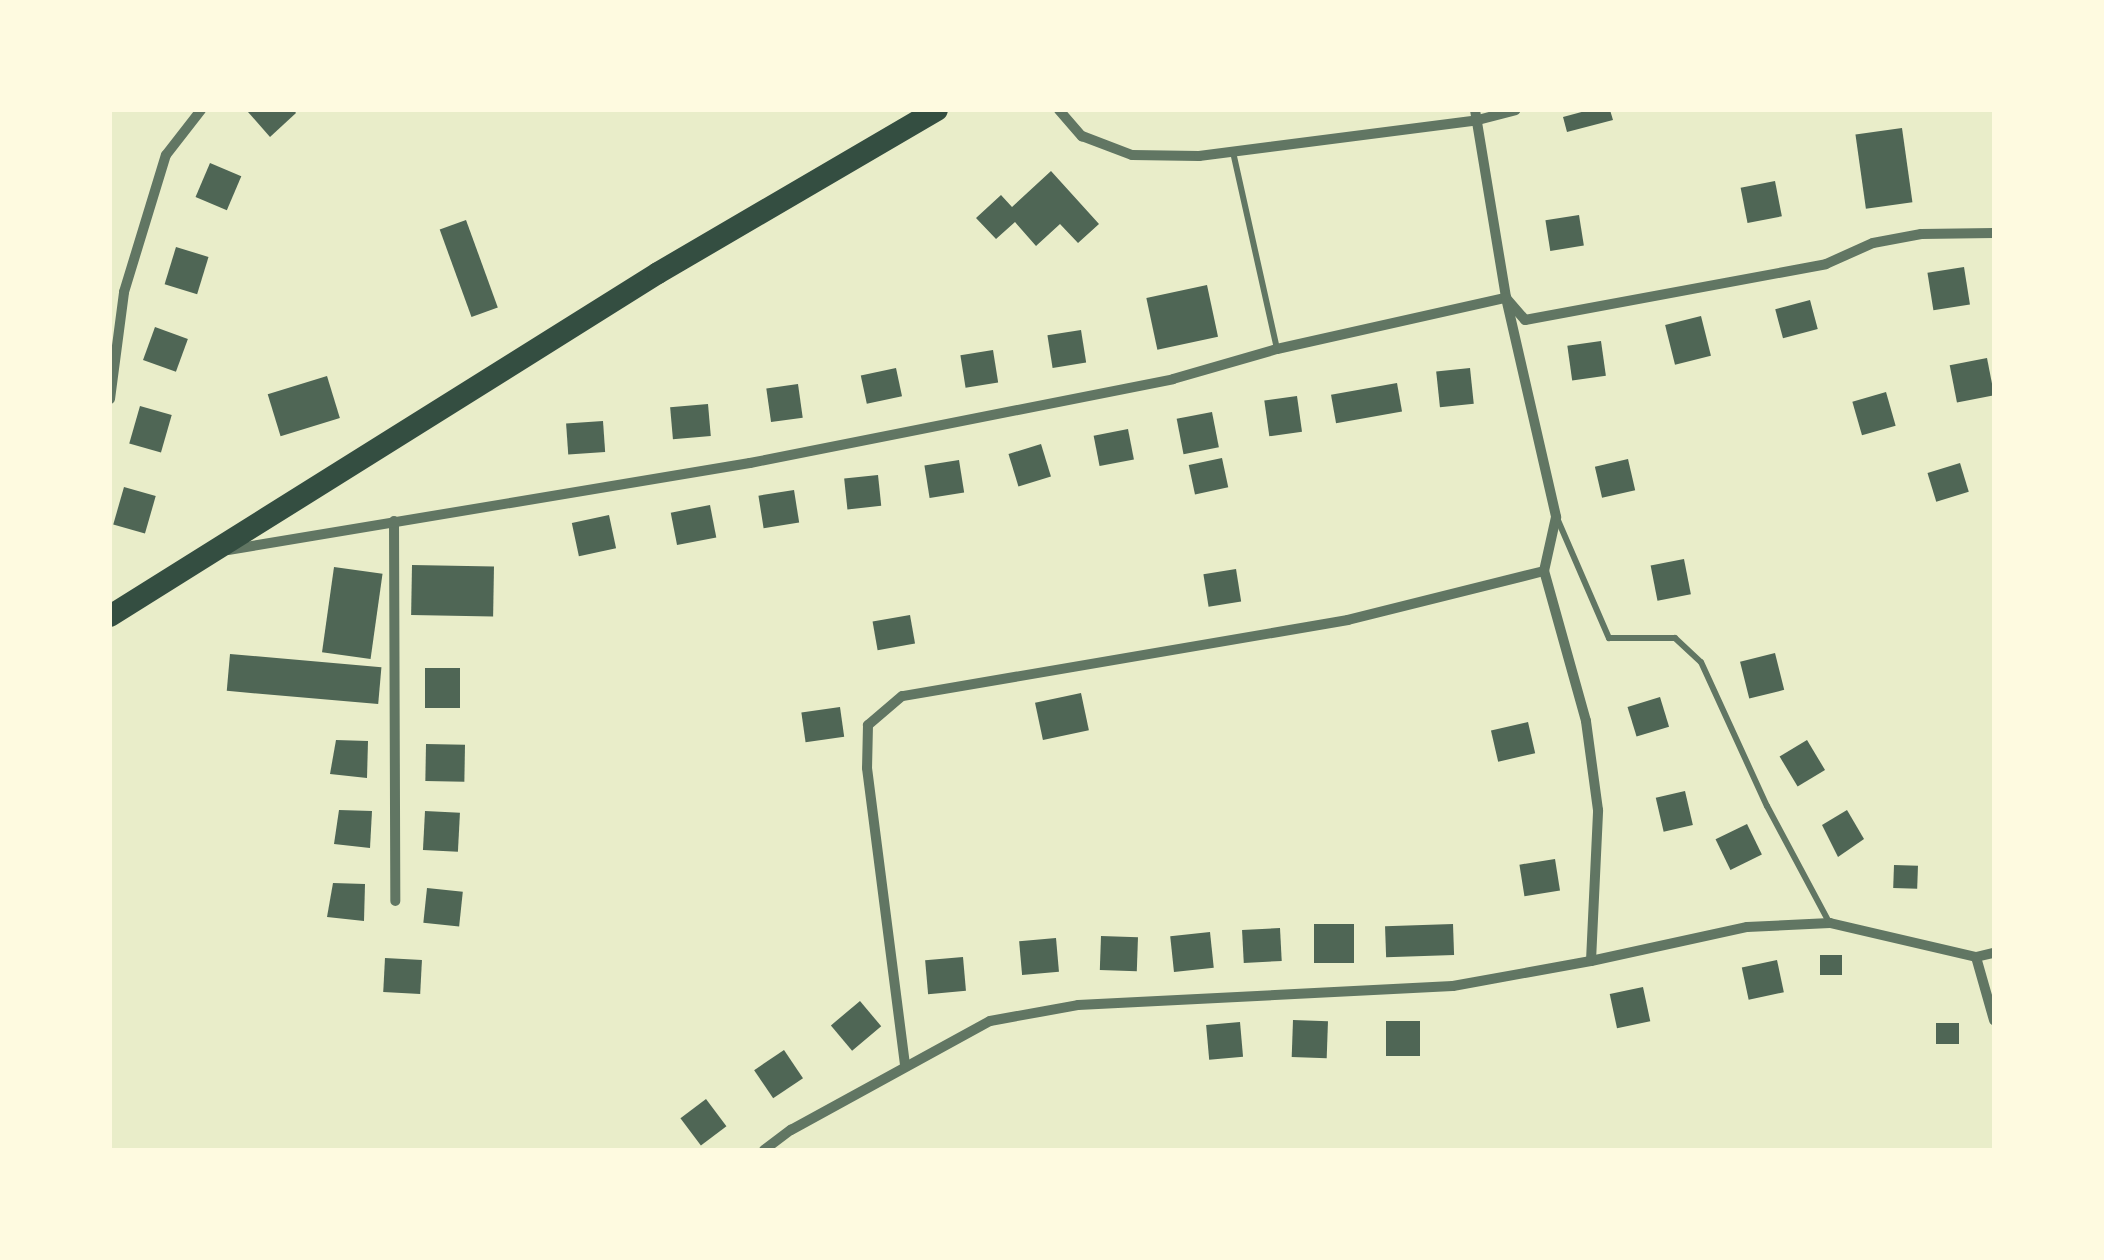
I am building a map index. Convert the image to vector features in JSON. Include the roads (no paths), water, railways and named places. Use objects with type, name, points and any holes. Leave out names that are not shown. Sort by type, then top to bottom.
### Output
[{"type":"main road","points":[[110,616],[658,273],[936,110]]},
{"type":"street","points":[[110,400],[124,292],[166,155],[201,110]]},
{"type":"street","points":[[1060,110],[1082,136],[1132,155],[1199,156],[1516,110]]},
{"type":"street","points":[[1475,116],[1506,298],[1556,517],[1544,571],[1586,721],[1598,810],[1591,960]]},
{"type":"street","points":[[1506,298],[1525,320],[1826,264],[1874,242],[1906,236],[1994,233]]},
{"type":"street","points":[[217,552],[732,467],[1173,379],[1277,349],[1506,298]]},
{"type":"street","points":[[394,521],[395,901]]},
{"type":"street","points":[[905,1066],[867,768],[868,726],[902,696],[1348,620],[1544,571]]},
{"type":"street","points":[[764,1150],[905,1066],[990,1022],[1078,1005],[1453,986],[1747,926],[1830,923],[1976,957],[1994,954]]},
{"type":"street","points":[[1976,957],[1994,1020]]},
{"type":"lane","points":[[1232,151],[1277,349]]},
{"type":"lane","points":[[1556,517],[1609,638],[1675,638],[1702,662],[1766,806],[1830,923]]}]
